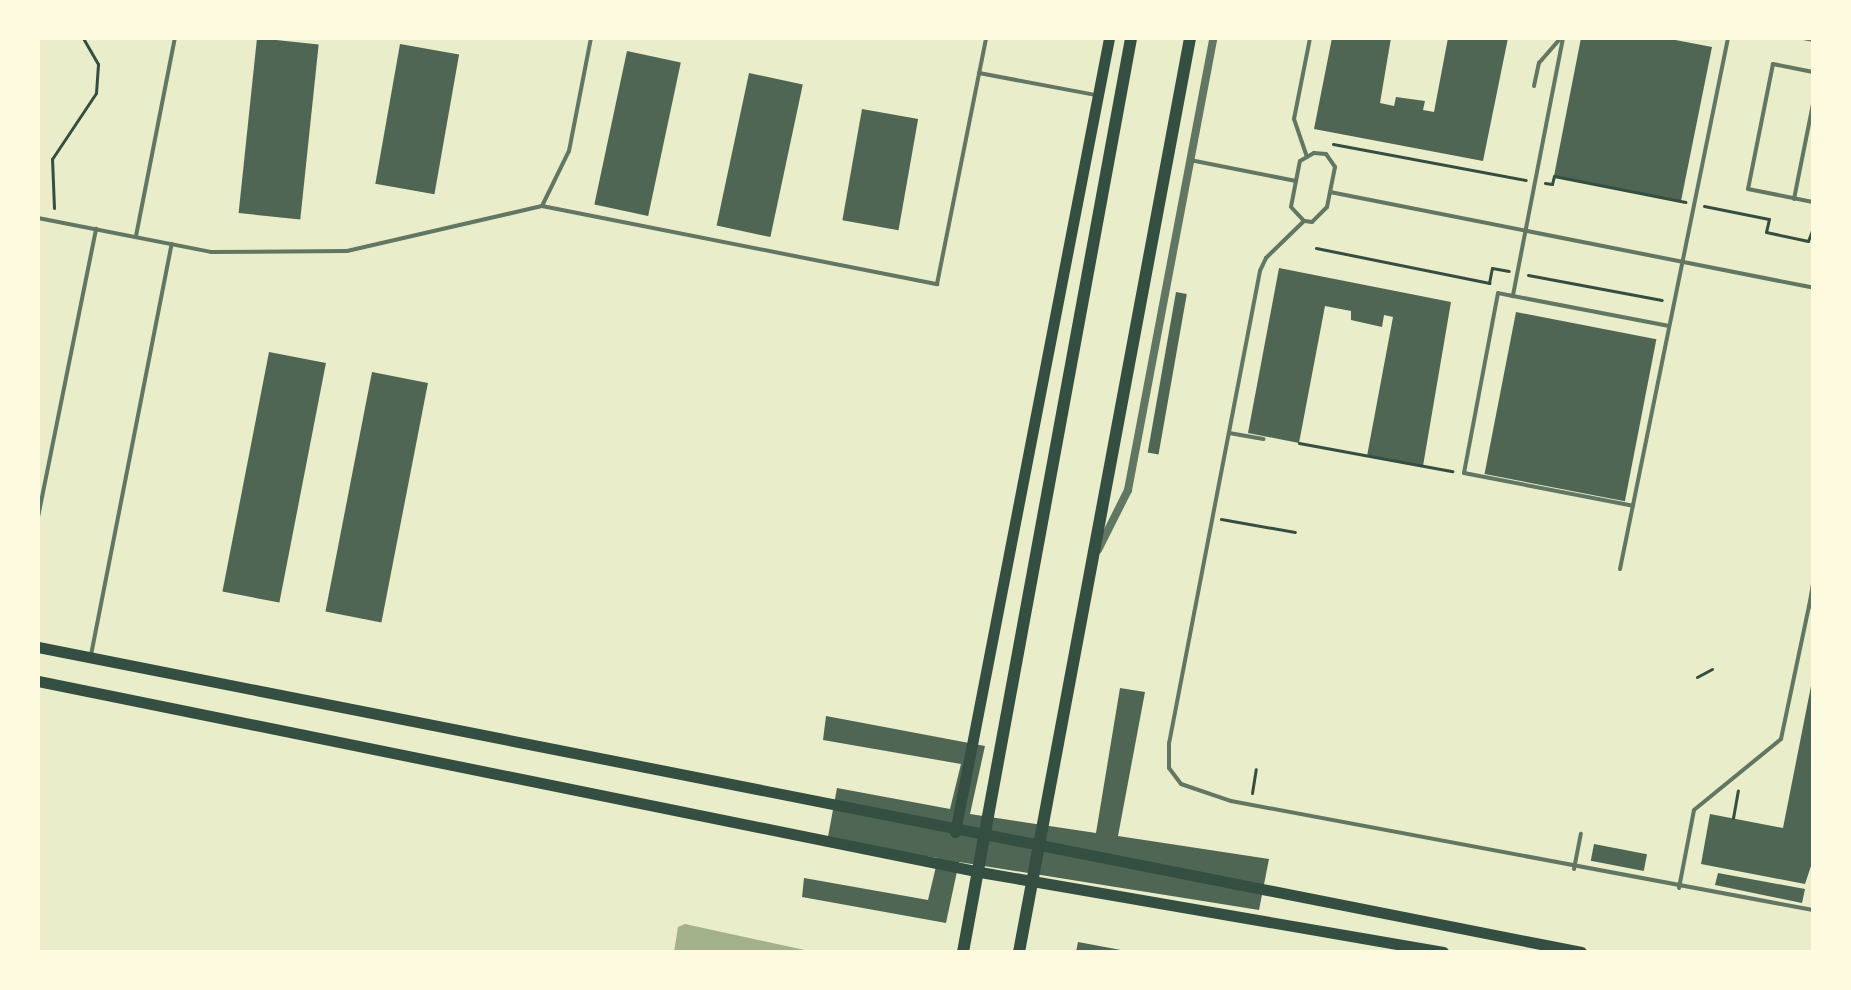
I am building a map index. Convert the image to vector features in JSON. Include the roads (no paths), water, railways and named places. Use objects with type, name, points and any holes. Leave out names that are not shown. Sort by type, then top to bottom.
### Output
[{"type":"main road","points":[[955,832],[1109,38]]},
{"type":"main road","points":[[963,952],[987,839],[1131,38]]},
{"type":"main road","points":[[1019,952],[1190,38]]},
{"type":"main road","points":[[38,647],[1037,849],[1581,952]]},
{"type":"main road","points":[[38,681],[980,872],[1443,952]]},
{"type":"street","points":[[1091,565],[1128,490],[1213,38]]},
{"type":"lane","points":[[136,236],[175,38]]},
{"type":"lane","points":[[542,206],[569,151],[591,38]]},
{"type":"lane","points":[[38,218],[211,252],[347,251],[542,206],[937,284],[986,38]]},
{"type":"lane","points":[[1307,157],[1294,119],[1310,38]]},
{"type":"lane","points":[[1534,86],[1539,63],[1562,38]]},
{"type":"lane","points":[[1513,296],[1562,38]]},
{"type":"lane","points":[[1620,569],[1728,38]]},
{"type":"lane","points":[[1803,38],[1813,40]]},
{"type":"lane","points":[[1813,72],[1773,64],[1748,189],[1813,202]]},
{"type":"lane","points":[[979,73],[1097,96]]},
{"type":"lane","points":[[1794,199],[1813,104]]},
{"type":"lane","points":[[1326,154],[1335,167],[1327,207],[1312,222],[1304,221],[1291,207],[1296,181],[1300,161],[1307,157],[1326,154]]},
{"type":"lane","points":[[1190,160],[1296,181]]},
{"type":"lane","points":[[1330,192],[1813,288]]},
{"type":"lane","points":[[1304,221],[1266,258],[1260,271],[1169,743],[1169,768],[1181,784],[1202,794],[1250,805],[1574,869],[1813,910]]},
{"type":"lane","points":[[38,517],[96,229]]},
{"type":"lane","points":[[90,658],[172,244]]},
{"type":"lane","points":[[1633,506],[1464,473],[1498,293],[1669,326]]},
{"type":"lane","points":[[1229,433],[1263,439]]},
{"type":"lane","points":[[1679,888],[1694,810],[1781,739],[1811,607],[1813,584]]},
{"type":"lane","points":[[1574,869],[1581,834]]}]
